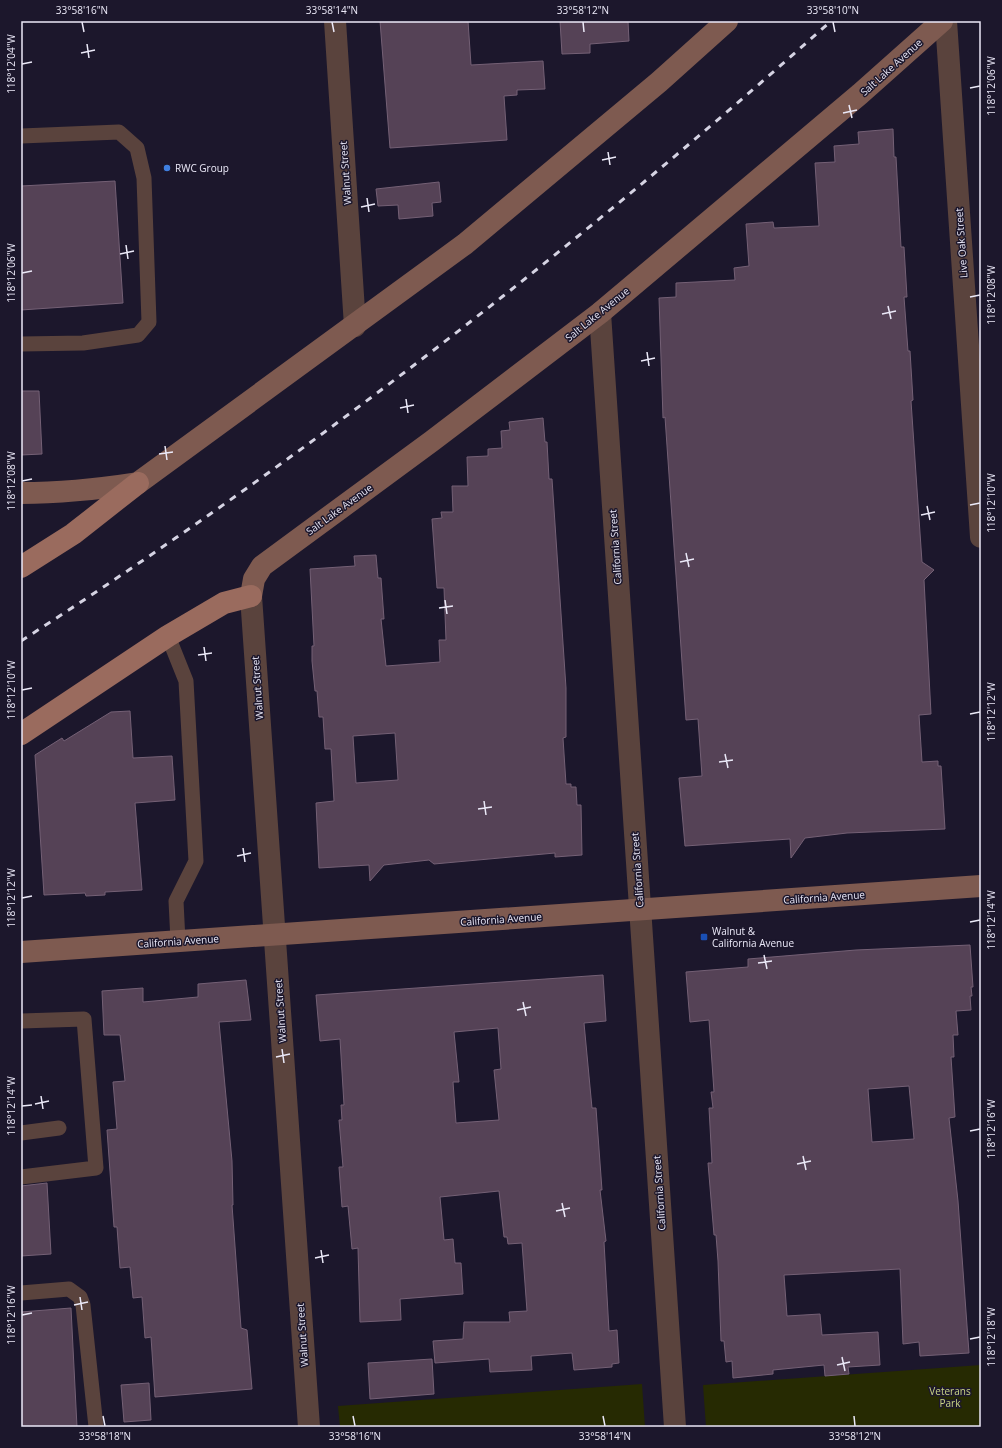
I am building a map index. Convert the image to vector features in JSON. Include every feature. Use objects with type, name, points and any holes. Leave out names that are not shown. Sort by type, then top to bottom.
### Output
[{"type":"main road","points":[[21,567],[73,534],[138,483]]},
{"type":"main road","points":[[21,734],[168,636],[224,603],[251,596]]},
{"type":"street","name":"Walnut Street","points":[[336,21],[355,326]]},
{"type":"street","points":[[21,493],[52,493],[138,483],[355,326],[465,244],[659,82],[727,21]]},
{"type":"street","name":"Salt Lake Avenue","points":[[251,596],[254,579],[262,566],[432,441],[600,313],[860,94],[942,21]]},
{"type":"street","name":"Live Oak Street","points":[[946,21],[981,537]]},
{"type":"street","name":"California Street","points":[[600,313],[675,1427]]},
{"type":"street","name":"Walnut Street","points":[[251,596],[309,1427]]},
{"type":"street","name":"California Avenue","points":[[21,952],[981,886]]},
{"type":"lane","points":[[21,136],[119,132],[137,148],[144,178],[149,322],[138,335],[83,343],[21,344]]},
{"type":"lane","points":[[168,636],[186,680],[196,861],[176,901],[178,941]]},
{"type":"lane","points":[[21,1021],[84,1019],[96,1168],[21,1176]]},
{"type":"lane","points":[[21,1133],[59,1128]]},
{"type":"lane","points":[[21,1293],[69,1289],[80,1297],[83,1305],[96,1427]]},
{"type":"green space","name":"Veterans Park","points":[[981,1365],[981,1427],[706,1427],[703,1385]]},
{"type":"green space","points":[[642,1384],[645,1427],[340,1427],[338,1406]]},
{"type":"building","points":[[380,21],[468,21],[471,65],[543,61],[545,89],[517,90],[517,95],[504,96],[507,140],[390,148]]},
{"type":"building","points":[[560,21],[628,21],[629,41],[590,44],[590,53],[562,54]]},
{"type":"building","points":[[893,129],[901,247],[904,247],[907,297],[904,297],[908,351],[910,351],[913,400],[911,401],[922,562],[934,570],[924,580],[931,714],[919,715],[922,762],[938,761],[938,766],[941,766],[945,829],[847,833],[805,838],[791,858],[790,839],[685,846],[679,778],[702,776],[698,719],[686,720],[665,417],[663,418],[659,298],[676,297],[676,283],[735,280],[734,268],[749,266],[746,224],[773,222],[774,228],[819,226],[815,163],[835,162],[834,146],[859,144],[858,132]]},
{"type":"building","points":[[115,181],[123,303],[21,310],[21,186]]},
{"type":"building","points":[[439,182],[441,202],[432,203],[433,216],[399,219],[398,205],[378,206],[376,189]]},
{"type":"building","points":[[21,391],[39,391],[42,454],[21,455]]},
{"type":"building","points":[[543,418],[545,442],[547,442],[549,479],[552,479],[566,688],[566,737],[563,738],[566,784],[571,784],[571,787],[576,787],[577,805],[581,805],[582,855],[555,857],[555,853],[434,864],[429,860],[384,865],[370,881],[369,865],[319,868],[316,803],[334,801],[331,749],[325,749],[323,717],[319,717],[317,691],[315,691],[312,661],[312,646],[314,646],[310,569],[355,566],[354,556],[376,555],[378,578],[381,578],[384,619],[381,619],[386,666],[440,662],[439,640],[446,640],[444,588],[437,588],[432,519],[442,518],[441,512],[453,512],[452,486],[468,486],[467,457],[488,456],[488,449],[502,448],[501,431],[510,430],[509,422]],"holes":[[[395,733],[398,780],[356,783],[353,736]]]},
{"type":"building","points":[[130,711],[133,758],[172,756],[175,800],[135,803],[142,890],[105,892],[105,895],[86,896],[85,893],[44,895],[35,755],[62,738],[64,741],[111,712]]},
{"type":"building","points":[[970,945],[973,987],[971,987],[972,996],[970,996],[971,1010],[956,1011],[958,1035],[953,1035],[954,1057],[951,1057],[955,1117],[949,1118],[958,1201],[969,1353],[920,1356],[919,1342],[903,1344],[900,1269],[784,1275],[787,1316],[820,1314],[822,1335],[878,1332],[880,1365],[848,1367],[849,1374],[825,1376],[824,1365],[773,1370],[773,1374],[733,1378],[732,1361],[726,1362],[724,1341],[721,1341],[718,1261],[716,1235],[714,1235],[708,1163],[712,1163],[709,1108],[713,1108],[711,1092],[714,1092],[709,1020],[690,1022],[686,972],[748,967],[748,959],[856,950]],"holes":[[[909,1086],[914,1139],[872,1142],[868,1089]]]},
{"type":"building","points":[[603,975],[606,1021],[584,1023],[592,1108],[596,1108],[602,1190],[600,1190],[606,1241],[604,1242],[609,1331],[617,1330],[619,1363],[612,1364],[612,1367],[574,1370],[572,1353],[531,1356],[532,1370],[490,1372],[489,1359],[435,1363],[433,1341],[463,1339],[464,1322],[510,1322],[509,1312],[527,1311],[522,1243],[508,1244],[507,1237],[504,1237],[499,1191],[440,1197],[444,1240],[453,1239],[455,1263],[461,1263],[463,1294],[400,1299],[401,1320],[360,1322],[358,1248],[352,1249],[348,1206],[342,1207],[339,1167],[343,1167],[339,1120],[342,1120],[341,1105],[344,1105],[340,1039],[320,1041],[316,995]],"holes":[[[498,1028],[501,1069],[494,1070],[499,1120],[456,1123],[453,1082],[459,1082],[454,1032]]]},
{"type":"building","points":[[246,980],[251,1020],[219,1022],[232,1161],[232,1205],[241,1328],[247,1330],[252,1389],[155,1397],[151,1337],[145,1338],[142,1297],[133,1298],[130,1267],[120,1268],[117,1227],[114,1227],[107,1130],[117,1129],[113,1082],[125,1081],[120,1035],[104,1035],[102,991],[143,988],[143,1002],[198,997],[198,984]]},
{"type":"building","points":[[47,1183],[51,1254],[21,1256],[21,1186]]},
{"type":"building","points":[[71,1308],[77,1427],[21,1427],[21,1312]]},
{"type":"building","points":[[432,1359],[434,1394],[370,1399],[368,1363]]},
{"type":"building","points":[[149,1383],[151,1420],[124,1422],[121,1385]]},
{"type":"railway","points":[[21,641],[128,571],[232,498],[336,424],[438,347],[638,187],[831,21]]},
{"type":"place","name":"RWC Group","points":[[167,168]]},
{"type":"place","name":"Walnut & California Avenue","points":[[704,937]]}]
